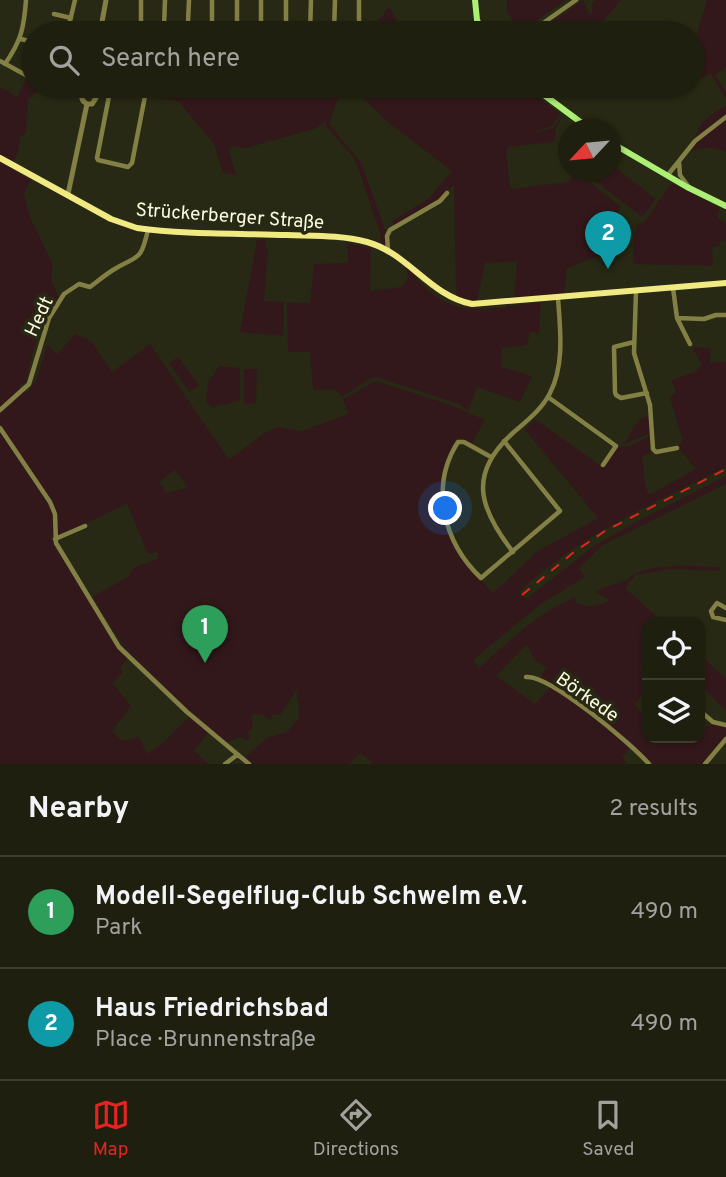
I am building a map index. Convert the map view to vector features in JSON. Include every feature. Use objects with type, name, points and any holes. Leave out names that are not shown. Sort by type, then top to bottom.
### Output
[{"type":"main road","points":[[475,0],[477,21]]},
{"type":"main road","points":[[548,98],[576,119]]},
{"type":"main road","points":[[621,148],[667,176],[726,206]]},
{"type":"main road","name":"Strückerberger Straße","points":[[0,158],[111,219],[148,230],[341,237],[369,242],[388,250],[451,297],[472,304],[558,298]]},
{"type":"main road","points":[[558,298],[726,283]]},
{"type":"street","points":[[24,21],[26,0]]},
{"type":"street","points":[[70,21],[75,0]]},
{"type":"street","points":[[102,21],[106,0]]},
{"type":"street","points":[[141,0],[141,21]]},
{"type":"street","points":[[164,21],[165,0]]},
{"type":"street","points":[[187,21],[189,0]]},
{"type":"street","points":[[212,0],[212,21]]},
{"type":"street","points":[[237,0],[237,21]]},
{"type":"street","points":[[261,0],[261,21]]},
{"type":"street","points":[[286,0],[286,21]]},
{"type":"street","points":[[310,21],[311,0]]},
{"type":"street","points":[[334,21],[335,0]]},
{"type":"street","points":[[359,0],[359,21]]},
{"type":"street","points":[[546,21],[576,0]]},
{"type":"street","points":[[54,14],[71,18]]},
{"type":"street","points":[[21,39],[2,62],[21,72]]},
{"type":"street","points":[[82,98],[87,104],[92,104],[96,98],[108,101]]},
{"type":"street","points":[[109,98],[97,158],[128,167],[132,163],[145,98]]},
{"type":"street","points":[[68,194],[87,104]]},
{"type":"street","points":[[667,176],[675,173],[678,164],[700,136],[726,117]]},
{"type":"street","points":[[678,164],[681,176],[690,188]]},
{"type":"street","points":[[388,250],[387,236],[390,230],[440,201],[447,192]]},
{"type":"street","name":"Hedt","points":[[0,410],[29,384],[49,318],[64,294],[79,284],[90,286],[136,258],[143,249],[148,230]]},
{"type":"street","points":[[673,287],[677,318],[690,344]]},
{"type":"street","points":[[636,290],[634,353],[650,405],[653,450],[656,452],[677,448]]},
{"type":"street","points":[[513,552],[496,528],[485,503],[484,474],[491,457],[538,411],[548,397],[558,367],[558,298]]},
{"type":"street","points":[[677,318],[704,319],[726,315]]},
{"type":"street","points":[[634,342],[614,347],[616,396],[621,398],[647,393]]},
{"type":"street","points":[[548,397],[616,446],[603,465]]},
{"type":"street","points":[[0,428],[53,508],[55,539],[119,647],[187,712],[249,764]]},
{"type":"street","points":[[491,457],[464,442],[458,442],[443,477],[442,498],[446,520],[461,552],[481,578],[560,514],[559,508],[505,441]]},
{"type":"street","points":[[55,539],[85,526]]},
{"type":"street","points":[[726,608],[717,603],[711,611],[713,617],[726,620]]},
{"type":"street","name":"Börkede","points":[[526,677],[537,678],[548,684],[604,722],[649,764]]},
{"type":"street","points":[[705,715],[713,722],[726,725]]},
{"type":"street","points":[[705,764],[726,739]]},
{"type":"street","points":[[225,764],[237,755]]},
{"type":"shaded area","points":[[507,0],[566,0],[536,21],[511,21],[507,13]]},
{"type":"shaded area","points":[[583,0],[589,13],[592,13],[592,4],[596,0],[621,0],[603,21],[553,21]]},
{"type":"shaded area","points":[[707,0],[726,0],[726,67],[715,75],[726,92],[726,99],[710,73],[705,76],[705,21],[701,21]]},
{"type":"shaded area","points":[[387,9],[391,9],[396,21],[377,21]]},
{"type":"shaded area","points":[[0,87],[17,97],[21,89],[21,98],[29,98],[26,133],[20,137],[18,152],[13,162],[0,155]]},
{"type":"shaded area","points":[[161,98],[338,98],[329,124],[362,164],[387,236],[387,246],[380,242],[381,237],[353,157],[326,126],[326,120],[317,128],[246,148],[231,146],[229,151],[236,175],[223,173],[214,144],[178,101]]},
{"type":"shaded area","points":[[363,98],[539,98],[560,114],[552,126],[526,135],[553,128],[558,121],[555,138],[553,142],[508,147],[506,152],[510,187],[514,189],[590,182],[621,207],[601,242],[601,255],[567,268],[564,294],[514,298],[517,261],[485,263],[477,301],[456,296],[454,184],[440,199],[395,227],[392,221],[428,199],[452,171],[390,124]]},
{"type":"shaded area","points":[[726,105],[726,152],[708,148],[690,151],[702,123]]},
{"type":"shaded area","points":[[0,162],[31,180],[24,193],[30,217],[53,265],[51,279],[59,298],[38,338],[25,385],[21,383],[19,388],[27,393],[36,381],[47,345],[57,354],[76,334],[92,342],[112,372],[150,344],[229,460],[263,434],[278,427],[302,431],[348,414],[343,399],[376,381],[448,404],[485,420],[471,445],[459,438],[442,482],[441,502],[452,539],[463,557],[493,593],[538,551],[598,518],[525,430],[535,419],[604,468],[617,447],[630,446],[651,435],[650,454],[642,456],[649,495],[696,469],[677,446],[683,442],[670,397],[676,392],[671,380],[695,372],[702,364],[692,348],[695,347],[711,349],[710,363],[726,362],[726,467],[591,537],[519,592],[526,599],[594,546],[726,476],[726,484],[603,545],[579,568],[585,577],[542,603],[473,660],[479,668],[536,619],[575,597],[576,603],[585,606],[598,605],[609,600],[596,592],[597,590],[629,579],[630,576],[640,572],[675,566],[721,567],[719,571],[669,569],[635,575],[625,588],[657,617],[642,617],[642,696],[635,704],[642,714],[642,743],[705,743],[705,727],[714,724],[726,726],[726,735],[702,764],[650,764],[632,745],[622,757],[627,764],[373,764],[361,753],[349,764],[251,764],[244,758],[268,737],[287,732],[299,718],[299,686],[280,715],[273,715],[270,720],[263,715],[253,714],[253,727],[247,733],[250,737],[248,740],[239,737],[226,743],[128,654],[92,597],[128,577],[132,569],[158,558],[158,552],[148,554],[127,504],[57,537],[58,520],[54,520],[52,539],[111,639],[128,658],[120,667],[123,672],[112,683],[131,706],[112,731],[122,741],[139,737],[147,754],[164,742],[190,716],[208,733],[194,751],[209,764],[0,764]],"holes":[[[175,470],[188,488],[166,493],[159,482]],[[527,644],[534,660],[546,667],[541,681],[550,687],[535,704],[496,676]]]},
{"type":"shaded area","points":[[621,172],[656,199],[642,217],[597,182],[621,182]]},
{"type":"shaded area","points":[[671,183],[720,208],[717,217],[726,224],[726,241],[721,240],[720,245],[712,247],[713,266],[633,264],[634,237],[638,223],[644,223]]},
{"type":"shaded area","points":[[266,238],[265,247],[268,249],[264,301],[284,302],[284,336],[240,332],[257,240]]},
{"type":"shaded area","points":[[347,243],[371,248],[370,291],[401,287],[408,279],[406,266],[433,294],[457,306],[485,309],[541,302],[539,333],[530,332],[527,345],[502,348],[501,367],[532,376],[520,402],[477,387],[468,411],[459,404],[376,377],[342,397],[335,389],[313,390],[310,352],[288,352],[287,302],[310,303],[314,264],[348,263]]},
{"type":"shaded area","points":[[178,357],[199,385],[189,392],[169,363]]},
{"type":"shaded area","points":[[219,366],[240,368],[240,401],[212,407],[206,402],[208,383]]},
{"type":"shaded area","points":[[244,369],[257,369],[256,403],[244,404]]},
{"type":"shaded area","points":[[649,415],[651,433],[624,444],[638,421]]},
{"type":"shaded area","points":[[705,660],[726,679],[726,711],[705,690]]},
{"type":"railway","points":[[522,595],[574,552],[605,531],[726,469]]},
{"type":"place","name":"Haus Friedrichsbad","points":[[608,269]]},
{"type":"place","name":"Modell-Segelflug-Club Schwelm e.V.","points":[[205,663]]}]
